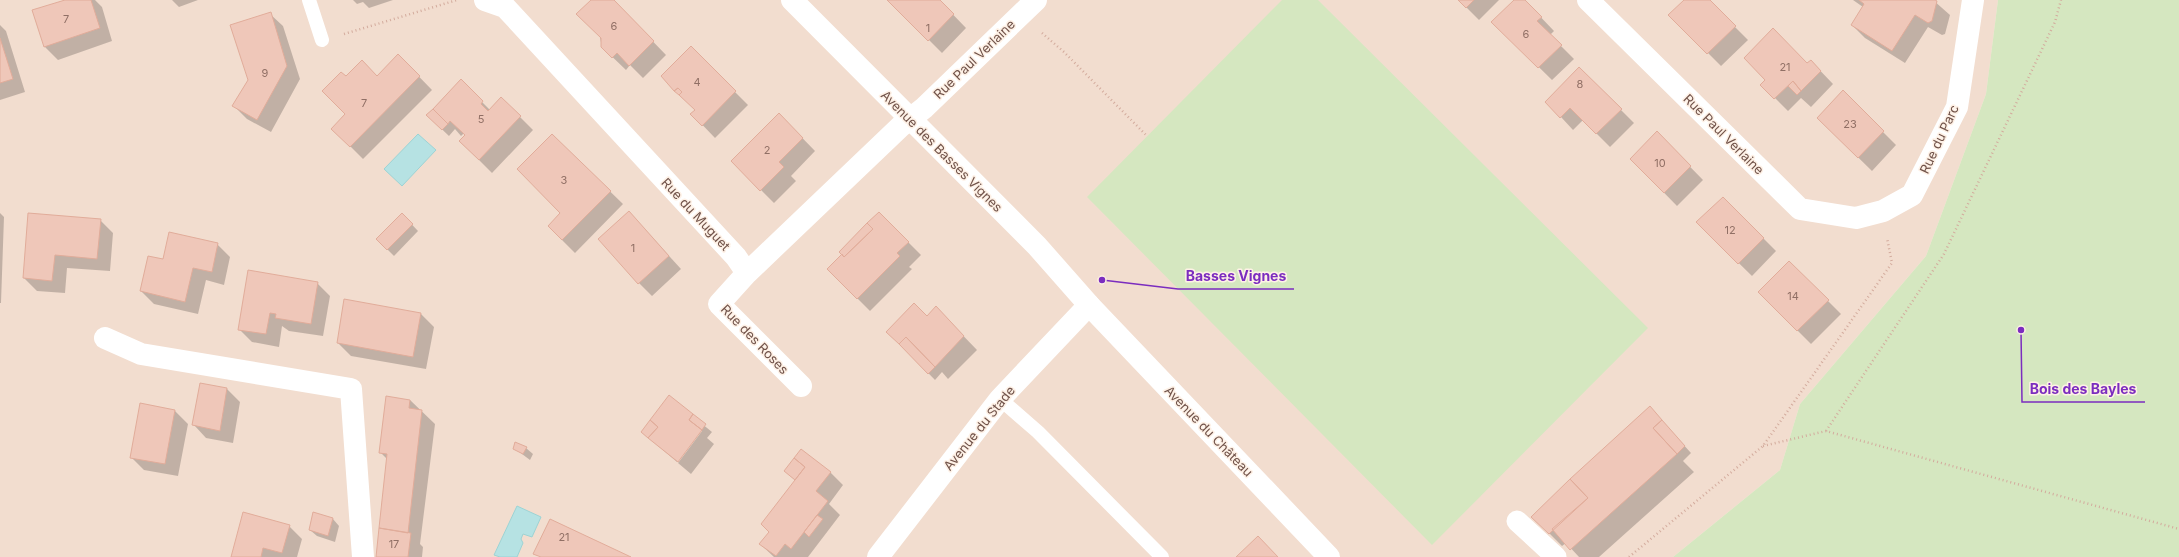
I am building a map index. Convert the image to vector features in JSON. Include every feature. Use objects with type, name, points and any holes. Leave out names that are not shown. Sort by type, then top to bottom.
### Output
[{"type":"street","name":"Rue du Muguet","points":[[484,0],[505,7],[736,257],[747,273]]},
{"type":"street","name":"Avenue des Basses Vignes","points":[[792,0],[1042,251],[1089,305]]},
{"type":"street","name":"Rue Paul Verlaine","points":[[1588,0],[1800,209],[1856,218],[1883,211]]},
{"type":"street","name":"Rue du Parc","points":[[1883,211],[1912,195],[1957,107],[1973,0]]},
{"type":"street","name":"Rue Paul Verlaine","points":[[911,118],[924,108],[1026,5]]},
{"type":"street","points":[[747,273],[911,118]]},
{"type":"street","name":"Rue des Roses","points":[[747,273],[719,304],[801,386]]},
{"type":"street","name":"Avenue du Stade","points":[[878,557],[1000,398],[1089,305]]},
{"type":"street","name":"Avenue du Château","points":[[1089,305],[1329,557]]},
{"type":"street","points":[[106,338],[141,354],[351,389],[363,557]]},
{"type":"street","points":[[1517,521],[1556,557]]},
{"type":"lane","points":[[309,0],[322,40]]},
{"type":"lane","points":[[1000,398],[1038,432],[1162,557]]},
{"type":"path","points":[[322,40],[457,0]]},
{"type":"path","points":[[1826,431],[1944,254],[2055,22],[2061,0]]},
{"type":"path","points":[[1026,5],[1064,52],[1147,136]]},
{"type":"path","points":[[1629,557],[1764,446],[1892,263],[1883,211]]},
{"type":"path","points":[[1764,446],[1826,431],[2179,529]]},
{"type":"shaded area","points":[[0,0],[1998,0],[1986,94],[1926,256],[1800,404],[1780,470],[1673,557],[0,557]]},
{"type":"green space","points":[[1282,0],[1318,0],[1648,328],[1432,545],[1087,197]]},
{"type":"green space","points":[[1998,0],[2179,0],[2179,557],[1673,557],[1780,470],[1800,404],[1926,256],[1986,94]]},
{"type":"water","points":[[418,134],[436,150],[402,186],[384,169]]},
{"type":"water","points":[[517,506],[541,517],[532,537],[523,534],[521,539],[523,543],[517,557],[500,557],[494,555]]},
{"type":"building","points":[[65,0],[91,0],[100,28],[44,47],[32,10]]},
{"type":"building","points":[[591,0],[614,0],[654,41],[629,66],[617,53],[612,58],[601,47],[601,38],[576,14]]},
{"type":"building","points":[[887,0],[940,0],[954,14],[928,41]]},
{"type":"building","points":[[1458,0],[1474,0],[1466,8]]},
{"type":"building","points":[[1514,0],[1525,0],[1542,17],[1537,21],[1562,45],[1538,68],[1491,22]]},
{"type":"building","points":[[1684,0],[1710,0],[1736,26],[1707,54],[1668,15]]},
{"type":"building","points":[[1859,0],[1937,1],[1932,21],[1928,23],[1915,15],[1892,51],[1851,25],[1864,4]]},
{"type":"building","points":[[271,12],[287,66],[257,120],[232,106],[248,80],[230,25]]},
{"type":"building","points":[[1773,28],[1807,63],[1811,60],[1821,71],[1801,91],[1793,81],[1774,99],[1760,85],[1765,80],[1744,58]]},
{"type":"building","points":[[0,38],[13,79],[0,83]]},
{"type":"building","points":[[691,46],[736,91],[702,126],[690,114],[695,110],[679,95],[682,92],[678,88],[674,91],[661,76]]},
{"type":"building","points":[[398,54],[420,76],[350,147],[331,129],[345,114],[322,91],[341,72],[346,76],[362,60],[377,76]]},
{"type":"building","points":[[1579,67],[1622,109],[1596,134],[1570,108],[1560,118],[1545,102]]},
{"type":"building","points":[[461,79],[483,101],[481,104],[488,111],[501,97],[521,116],[479,160],[459,141],[465,135],[450,121],[448,124],[433,109]]},
{"type":"building","points":[[1793,81],[1801,91],[1797,95],[1788,86]]},
{"type":"building","points":[[678,88],[682,92],[679,95],[674,91]]},
{"type":"building","points":[[1843,90],[1884,131],[1858,158],[1817,118]]},
{"type":"building","points":[[433,109],[448,124],[442,130],[426,115]]},
{"type":"building","points":[[779,113],[803,138],[779,162],[784,167],[760,191],[731,161]]},
{"type":"building","points":[[1657,131],[1691,166],[1664,193],[1630,159]]},
{"type":"building","points":[[552,134],[611,191],[562,240],[548,226],[560,213],[517,169]]},
{"type":"building","points":[[1723,197],[1764,238],[1738,264],[1696,222]]},
{"type":"building","points":[[629,211],[669,256],[638,284],[598,239]]},
{"type":"building","points":[[879,212],[909,242],[897,253],[900,256],[857,299],[827,269],[842,254],[844,257],[873,229],[867,223]]},
{"type":"building","points":[[28,213],[101,219],[97,259],[55,255],[52,281],[23,278]]},
{"type":"building","points":[[402,213],[413,224],[387,250],[376,239]]},
{"type":"building","points":[[867,223],[873,229],[844,257],[839,252]]},
{"type":"building","points":[[169,232],[218,243],[212,272],[193,268],[185,302],[140,291],[148,256],[163,259]]},
{"type":"building","points":[[1789,261],[1829,300],[1797,331],[1758,292]]},
{"type":"building","points":[[248,270],[318,282],[311,324],[275,318],[276,314],[270,313],[266,334],[238,330]]},
{"type":"building","points":[[344,299],[421,313],[413,357],[337,343]]},
{"type":"building","points":[[914,303],[927,316],[936,306],[964,336],[935,367],[906,337],[899,344],[886,332]]},
{"type":"building","points":[[906,337],[935,367],[928,374],[899,344]]},
{"type":"building","points":[[200,383],[227,388],[220,431],[192,425]]},
{"type":"building","points":[[669,395],[693,414],[689,420],[702,430],[678,462],[648,438],[658,427],[650,420]]},
{"type":"building","points":[[386,396],[410,400],[409,408],[422,410],[408,533],[379,528],[387,454],[379,453]]},
{"type":"building","points":[[140,403],[175,410],[165,464],[130,458]]},
{"type":"building","points":[[1650,406],[1662,420],[1653,428],[1677,454],[1570,550],[1552,529],[1588,498],[1570,479]]},
{"type":"building","points":[[693,414],[706,424],[702,430],[689,420]]},
{"type":"building","points":[[650,420],[658,427],[648,438],[641,432]]},
{"type":"building","points":[[1662,420],[1685,446],[1677,454],[1653,428]]},
{"type":"building","points":[[515,442],[527,447],[523,454],[513,449]]},
{"type":"building","points":[[801,449],[831,472],[816,491],[828,501],[791,549],[785,544],[776,556],[759,544],[769,532],[761,524],[805,467],[794,458]]},
{"type":"building","points":[[794,458],[805,467],[795,480],[784,471]]},
{"type":"building","points":[[1570,479],[1588,498],[1549,534],[1531,517]]},
{"type":"building","points":[[243,512],[290,525],[282,553],[263,548],[261,557],[231,557]]},
{"type":"building","points":[[313,512],[333,518],[328,536],[309,530]]},
{"type":"building","points":[[817,515],[823,519],[809,537],[804,532]]},
{"type":"building","points":[[550,519],[631,557],[541,557],[533,554]]},
{"type":"building","points":[[379,528],[411,533],[408,557],[376,557]]},
{"type":"building","points":[[1258,536],[1278,557],[1236,557]]},
{"type":"place","name":"Basses Vignes","points":[[1102,280]]},
{"type":"place","name":"Bois des Bayles","points":[[2021,330]]}]
